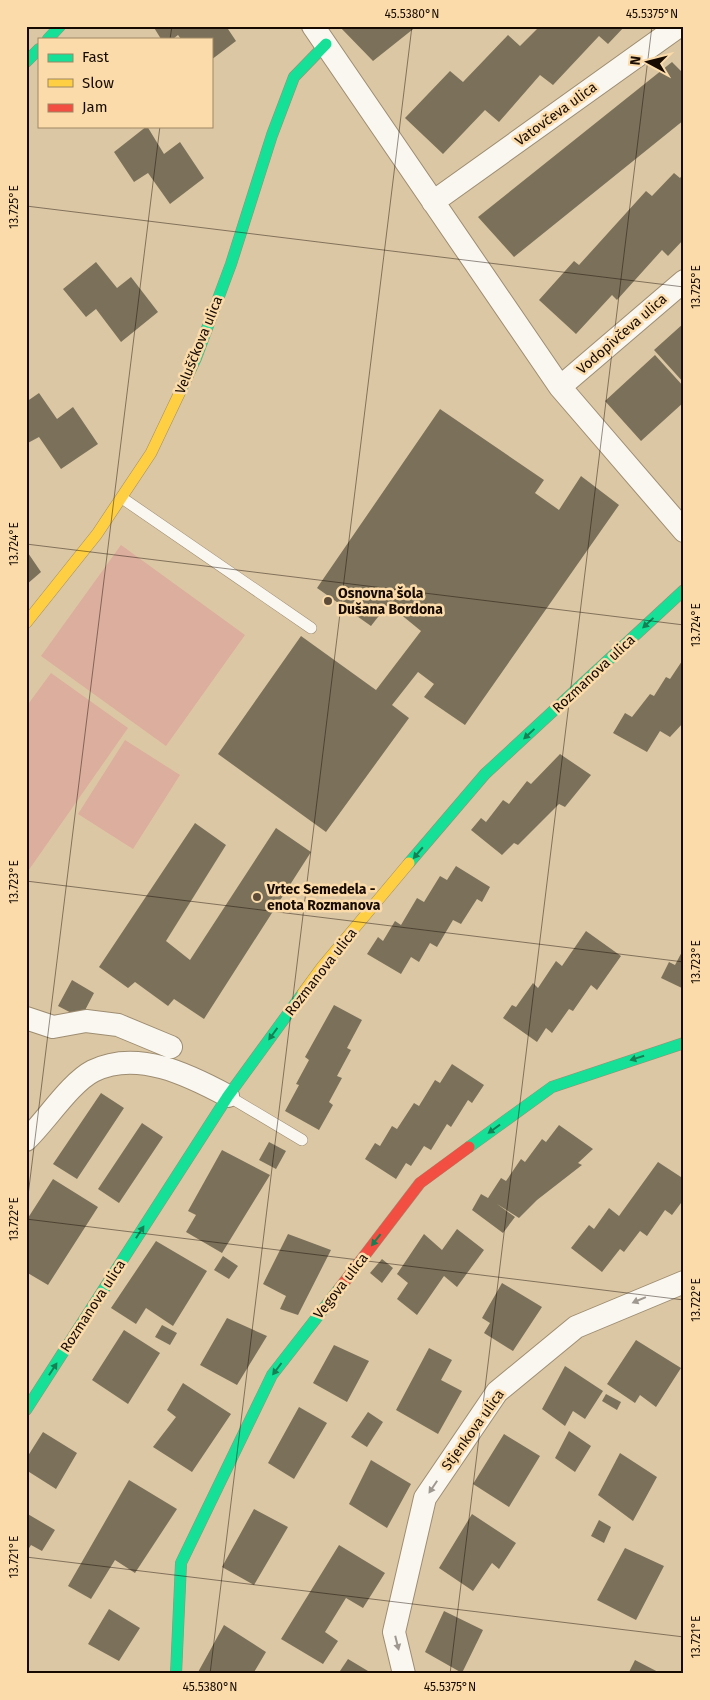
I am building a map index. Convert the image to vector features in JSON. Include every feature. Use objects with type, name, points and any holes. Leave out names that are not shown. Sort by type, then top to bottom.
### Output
[{"type":"street","points":[[49,38],[60,26]]},
{"type":"street","name":"Vatovčeva ulica","points":[[433,202],[680,26]]},
{"type":"street","points":[[320,35],[560,387],[684,531]]},
{"type":"street","name":"Veluščkova ulica","points":[[26,623],[122,498],[151,453],[196,358],[232,264],[272,135],[294,77],[320,35]]},
{"type":"street","points":[[26,62],[38,50]]},
{"type":"street","name":"Vodopivčeva ulica","points":[[560,387],[684,281]]},
{"type":"street","name":"Rozmanova ulica","points":[[26,1410],[228,1096],[322,967],[486,774],[684,590]]},
{"type":"street","points":[[26,1018],[53,1027],[86,1021],[118,1025],[171,1047]]},
{"type":"street","name":"Vegova ulica","points":[[176,1674],[181,1563],[272,1375],[420,1183],[552,1087],[684,1043]]},
{"type":"street","points":[[26,1140],[69,1092],[92,1072],[122,1062],[188,1074],[228,1096]]},
{"type":"street","name":"Stjenkova ulica","points":[[404,1674],[394,1632],[425,1498],[498,1392],[576,1327],[684,1282]]},
{"type":"lane","points":[[122,498],[311,628]]},
{"type":"lane","points":[[228,1096],[302,1140]]},
{"type":"shaded area","points":[[121,545],[245,635],[166,746],[41,656]]},
{"type":"shaded area","points":[[51,673],[128,728],[26,874],[26,707]]},
{"type":"shaded area","points":[[125,740],[180,775],[133,849],[78,814]]},
{"type":"building","points":[[153,26],[226,26],[236,41],[212,59],[212,38],[180,38],[178,35],[174,38],[160,38]]},
{"type":"building","points":[[339,26],[417,26],[373,61]]},
{"type":"building","points":[[540,26],[625,26],[608,44],[599,36],[553,85],[540,75],[499,122],[485,110],[443,154],[405,118],[450,71],[463,82],[508,35],[520,46]]},
{"type":"building","points":[[672,62],[684,74],[684,120],[514,257],[478,217]]},
{"type":"building","points":[[144,128],[148,128],[164,154],[180,142],[204,178],[170,204],[148,173],[134,182],[114,152]]},
{"type":"building","points":[[674,173],[680,178],[684,173],[684,239],[668,256],[662,250],[617,300],[612,295],[576,334],[539,300],[574,261],[579,265],[646,191],[652,196]]},
{"type":"building","points":[[96,262],[117,288],[131,277],[158,312],[121,342],[96,309],[86,317],[63,289]]},
{"type":"building","points":[[684,323],[684,383],[654,350]]},
{"type":"building","points":[[655,355],[684,387],[684,402],[641,441],[605,401]]},
{"type":"building","points":[[39,393],[57,419],[73,407],[98,444],[61,469],[39,437],[26,444],[26,402]]},
{"type":"building","points":[[440,409],[544,480],[535,493],[559,510],[581,476],[619,505],[465,725],[424,697],[434,684],[418,672],[392,705],[409,718],[326,832],[218,754],[301,636],[376,690],[421,631],[388,604],[371,626],[317,588]]},
{"type":"building","points":[[26,550],[41,572],[26,585]]},
{"type":"building","points":[[684,658],[684,722],[670,737],[660,731],[647,752],[613,733],[625,713],[632,717],[650,694],[654,696],[666,677],[670,679]]},
{"type":"building","points":[[560,754],[591,775],[565,807],[559,804],[518,845],[514,843],[502,855],[471,830],[481,818],[486,822],[503,800],[509,804],[527,781],[531,784]]},
{"type":"building","name":"Vrtec Semedela - enota Rozmanova","points":[[195,823],[226,845],[166,941],[190,960],[276,828],[311,852],[204,1019],[174,999],[168,1006],[135,982],[128,988],[99,967]]},
{"type":"building","points":[[456,866],[490,887],[482,902],[477,899],[461,924],[453,920],[437,947],[430,943],[419,962],[411,957],[401,974],[367,954],[378,937],[383,941],[395,921],[401,925],[417,898],[424,902],[440,876],[447,880]]},
{"type":"building","points":[[586,931],[621,956],[597,990],[591,985],[573,1011],[569,1009],[552,1033],[546,1028],[537,1042],[503,1018],[512,1005],[516,1007],[533,983],[538,988],[556,961],[562,966]]},
{"type":"building","points":[[684,948],[684,989],[661,978],[669,962],[675,965]]},
{"type":"building","points":[[72,980],[94,993],[81,1018],[58,1006]]},
{"type":"building","points":[[334,1005],[362,1020],[347,1048],[351,1050],[337,1076],[342,1078],[329,1102],[333,1105],[319,1130],[285,1111],[299,1085],[296,1084],[309,1060],[305,1057]]},
{"type":"building","points":[[452,1064],[484,1085],[472,1103],[468,1100],[451,1127],[447,1124],[431,1150],[424,1146],[411,1166],[406,1163],[396,1179],[365,1159],[375,1143],[380,1146],[392,1126],[397,1129],[414,1103],[419,1106],[435,1080],[440,1083]]},
{"type":"building","points":[[101,1093],[124,1108],[77,1179],[53,1164]]},
{"type":"building","points":[[142,1123],[163,1137],[119,1203],[98,1189]]},
{"type":"building","points":[[559,1125],[593,1149],[578,1163],[582,1165],[537,1200],[519,1218],[497,1204],[515,1217],[503,1233],[472,1210],[481,1194],[488,1198],[501,1178],[506,1181],[521,1159],[525,1162],[542,1139],[546,1142]]},
{"type":"building","points":[[269,1142],[286,1151],[276,1169],[259,1160]]},
{"type":"building","points":[[222,1150],[270,1175],[222,1253],[186,1232],[196,1215],[188,1211]]},
{"type":"building","points":[[658,1162],[684,1179],[684,1199],[672,1215],[665,1210],[647,1236],[640,1231],[624,1252],[620,1249],[602,1272],[571,1248],[589,1225],[594,1229],[609,1208],[619,1216]]},
{"type":"building","points":[[53,1179],[98,1207],[48,1285],[26,1272],[26,1221]]},
{"type":"building","points":[[457,1229],[484,1250],[457,1287],[444,1276],[417,1315],[397,1299],[408,1283],[397,1274],[424,1234],[442,1250]]},
{"type":"building","points":[[288,1234],[331,1250],[298,1315],[280,1309],[286,1296],[263,1284]]},
{"type":"building","points":[[156,1241],[207,1271],[173,1326],[146,1308],[136,1324],[111,1308]]},
{"type":"building","points":[[223,1256],[238,1266],[229,1279],[214,1270]]},
{"type":"building","points":[[382,1259],[393,1268],[382,1283],[370,1273]]},
{"type":"building","points":[[502,1283],[542,1307],[513,1351],[484,1333],[490,1323],[482,1318]]},
{"type":"building","points":[[227,1318],[267,1336],[237,1385],[200,1365]]},
{"type":"building","points":[[162,1325],[177,1333],[170,1345],[155,1337]]},
{"type":"building","points":[[124,1330],[160,1353],[128,1404],[92,1380]]},
{"type":"building","points":[[636,1340],[681,1368],[656,1407],[640,1395],[635,1403],[607,1384]]},
{"type":"building","points":[[334,1345],[369,1361],[347,1402],[313,1383]]},
{"type":"building","points":[[429,1348],[452,1360],[441,1380],[462,1391],[438,1434],[396,1410]]},
{"type":"building","points":[[565,1366],[603,1391],[585,1419],[573,1411],[565,1426],[542,1409]]},
{"type":"building","points":[[183,1383],[231,1414],[192,1472],[153,1447],[176,1417],[167,1410]]},
{"type":"building","points":[[606,1394],[621,1402],[617,1410],[602,1401]]},
{"type":"building","points":[[299,1407],[327,1423],[294,1479],[268,1463]]},
{"type":"building","points":[[368,1412],[383,1422],[367,1447],[351,1437]]},
{"type":"building","points":[[569,1431],[591,1446],[575,1472],[555,1458]]},
{"type":"building","points":[[43,1432],[77,1453],[56,1489],[26,1470],[26,1459]]},
{"type":"building","points":[[504,1434],[540,1456],[509,1507],[473,1484]]},
{"type":"building","points":[[620,1453],[657,1477],[633,1521],[598,1495]]},
{"type":"building","points":[[371,1460],[411,1484],[387,1528],[349,1504]]},
{"type":"building","points":[[129,1480],[177,1509],[135,1573],[115,1560],[91,1599],[68,1586]]},
{"type":"building","points":[[254,1509],[288,1527],[254,1585],[222,1567]]},
{"type":"building","points":[[26,1513],[55,1530],[42,1551],[31,1545],[26,1553]]},
{"type":"building","points":[[472,1514],[516,1543],[499,1569],[492,1563],[473,1591],[439,1568]]},
{"type":"building","points":[[599,1520],[611,1527],[604,1543],[591,1536]]},
{"type":"building","points":[[339,1545],[385,1573],[363,1608],[346,1598],[325,1632],[338,1641],[323,1664],[281,1639]]},
{"type":"building","points":[[625,1548],[664,1566],[636,1620],[597,1600]]},
{"type":"building","points":[[109,1609],[140,1628],[119,1661],[88,1644]]},
{"type":"building","points":[[444,1611],[483,1630],[462,1673],[425,1652]]},
{"type":"building","points":[[224,1625],[266,1652],[253,1674],[197,1674]]},
{"type":"building","points":[[348,1659],[373,1674],[338,1674]]},
{"type":"building","points":[[635,1660],[662,1674],[628,1674]]},
{"type":"traffic: fast","points":[[49,38],[60,26]]},
{"type":"traffic: fast","points":[[180,392],[196,358],[231,264],[272,135],[294,77],[326,44]]},
{"type":"traffic: fast","points":[[26,62],[38,50]]},
{"type":"traffic: fast","points":[[409,863],[485,774],[684,590]]},
{"type":"traffic: fast","points":[[26,1410],[228,1096],[303,993]]},
{"type":"traffic: fast","points":[[469,1147],[552,1087],[684,1043]]},
{"type":"traffic: fast","points":[[176,1674],[181,1563],[272,1375],[339,1289]]},
{"type":"traffic: slow","points":[[26,623],[97,534],[151,453],[180,392]]},
{"type":"traffic: slow","points":[[303,993],[322,967],[409,863]]},
{"type":"traffic: jam","points":[[339,1289],[420,1183],[469,1147]]},
{"type":"place","name":"Osnovna šola Dušana Bordona","points":[[328,601]]},
{"type":"place","name":"Vrtec Semedela - enota Rozmanova","points":[[257,897]]}]
